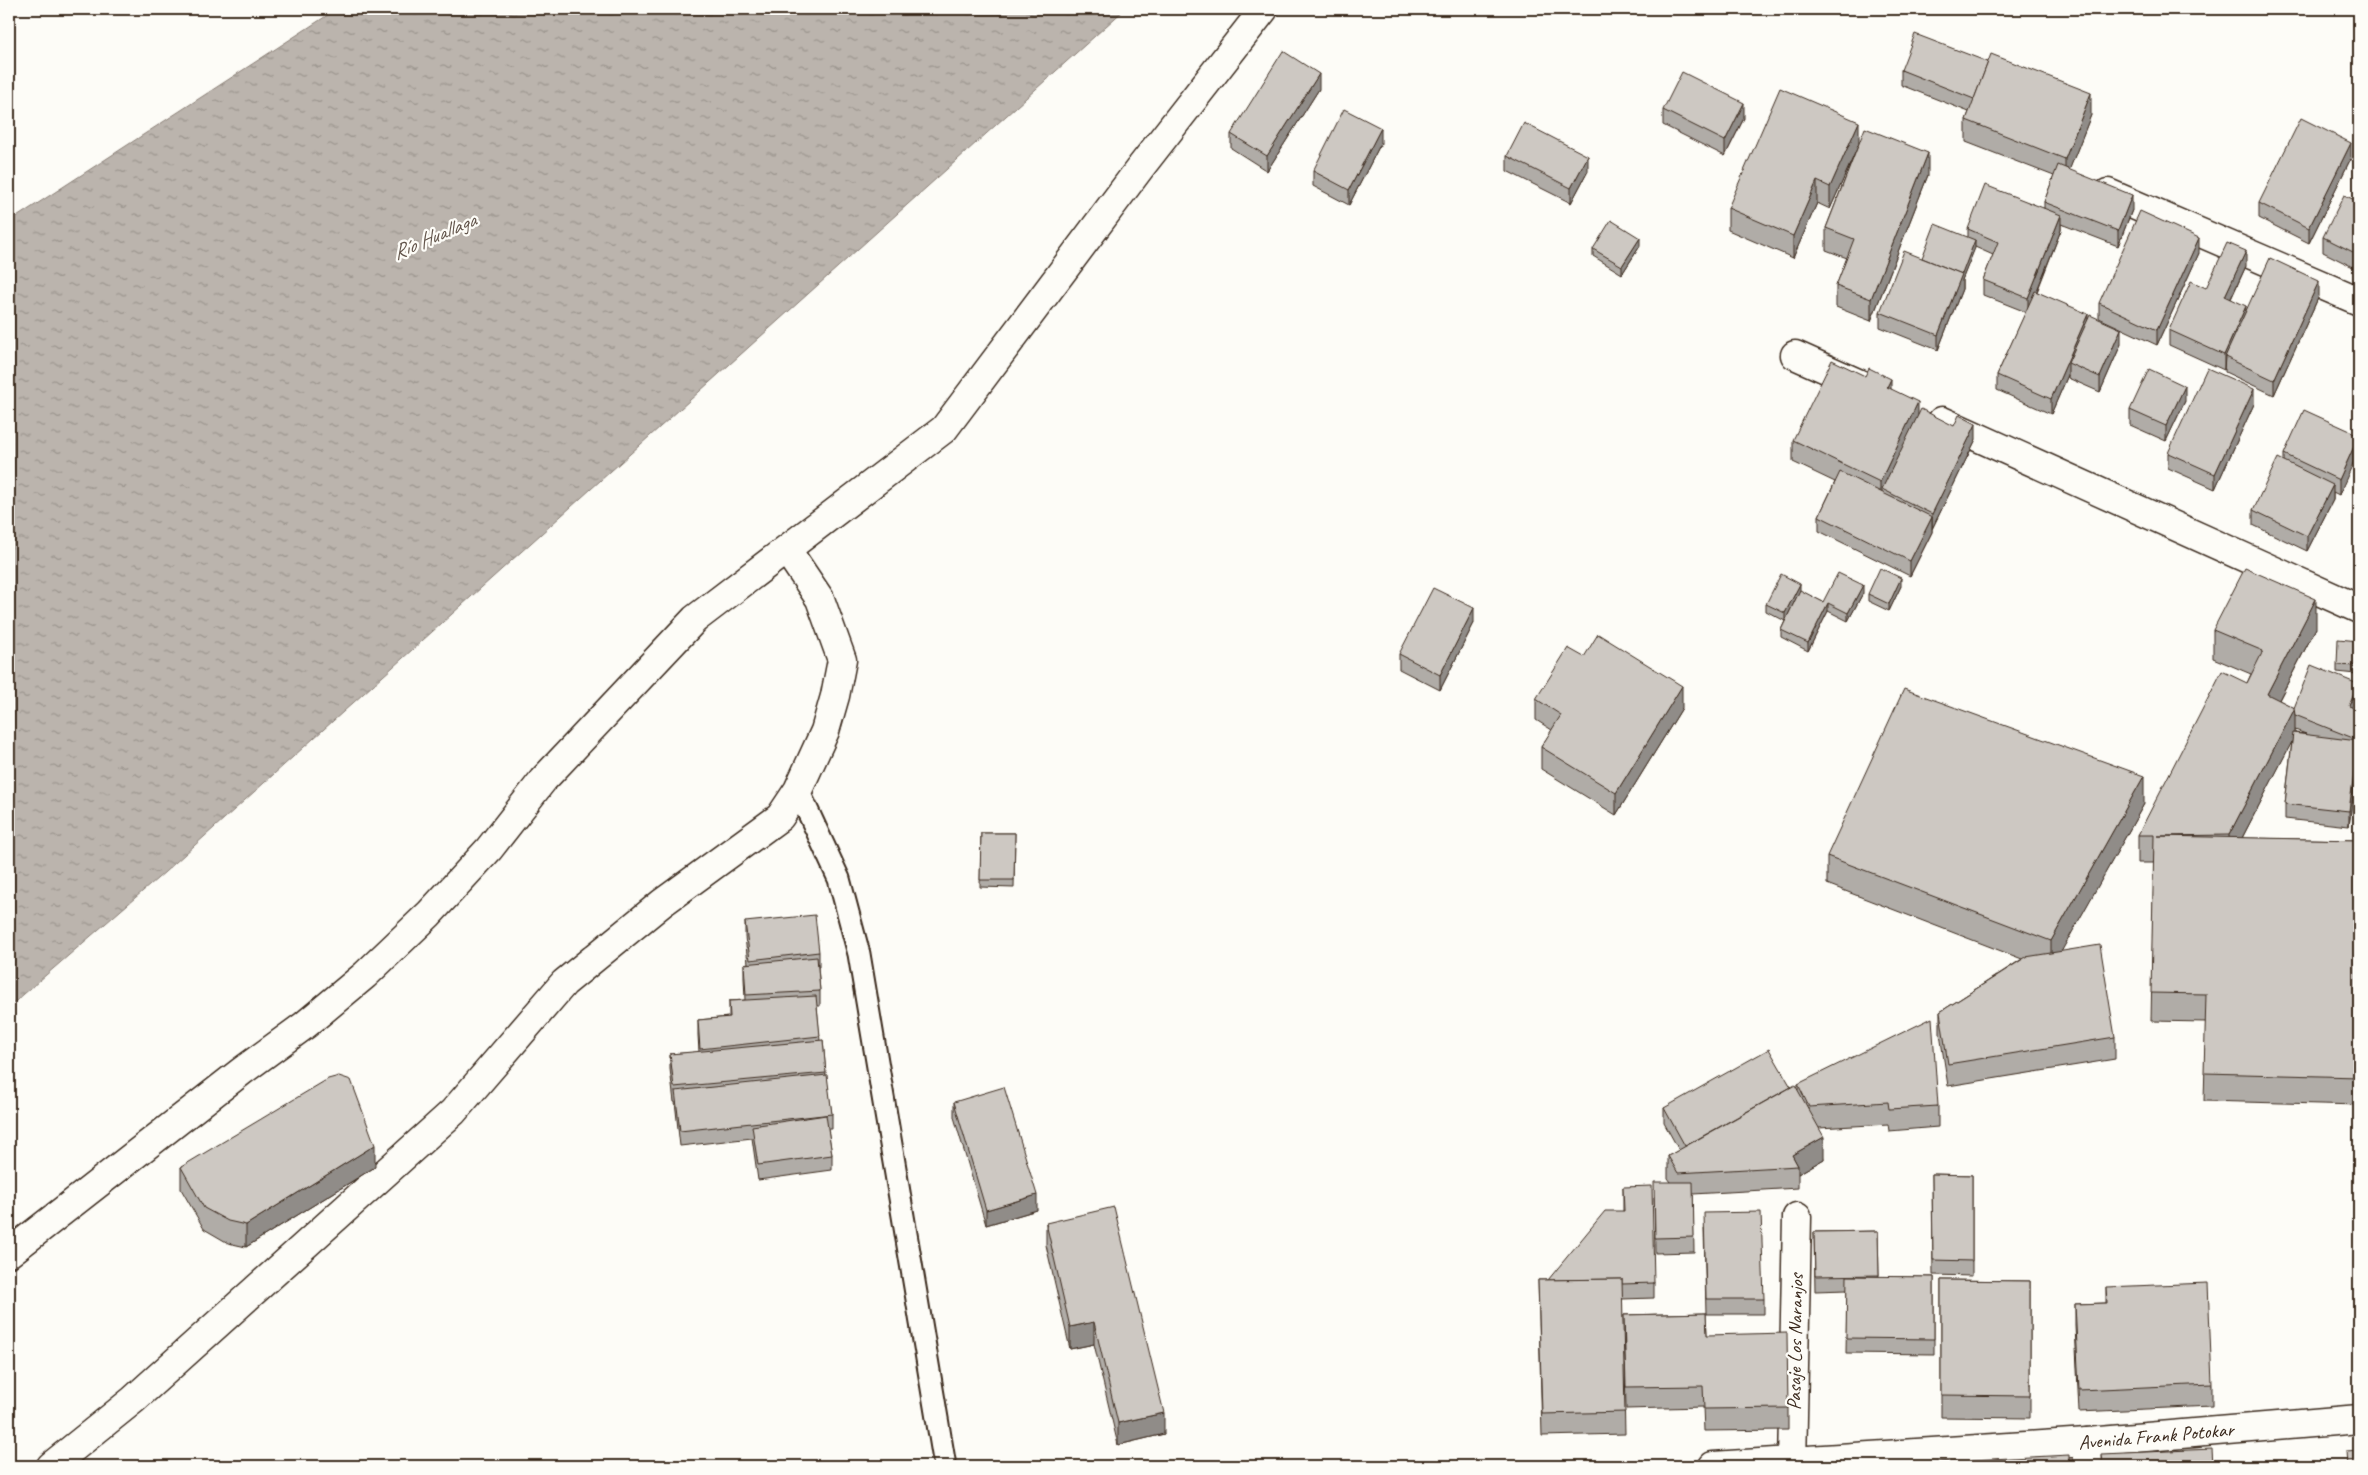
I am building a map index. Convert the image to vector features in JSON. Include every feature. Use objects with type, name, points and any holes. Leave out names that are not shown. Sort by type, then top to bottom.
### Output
[{"type":"street","points":[[9,1253],[305,1025],[365,975],[449,893],[489,850],[543,780],[695,619],[944,429],[1134,176],[1264,9]]},
{"type":"street","points":[[2108,193],[2359,301]]},
{"type":"street","points":[[1795,354],[1886,396]]},
{"type":"street","points":[[1922,412],[2359,609]]},
{"type":"street","points":[[51,1466],[133,1400],[453,1112],[564,984],[662,903],[780,817],[798,790],[825,731],[835,696],[842,660],[820,599],[787,550]]},
{"type":"street","name":"Pasaje Los Naranjos","points":[[1792,1464],[1797,1217]]},
{"type":"street","name":"Avenida Frank Potokar","points":[[1713,1466],[2088,1454],[2359,1420]]},
{"type":"lane","points":[[798,790],[839,879],[859,954],[945,1466]]},
{"type":"water","name":"Río Huallaga","points":[[337,9],[1125,9],[165,872],[9,1007],[9,222]]},
{"type":"building","points":[[1915,34],[1988,62],[1974,99],[1901,70]]},
{"type":"building","points":[[1283,51],[1319,74],[1267,156],[1231,134]]},
{"type":"building","points":[[1991,54],[2091,93],[2065,159],[1966,120]]},
{"type":"building","points":[[1682,72],[1744,103],[1725,141],[1663,110]]},
{"type":"building","points":[[1780,88],[1859,122],[1830,187],[1817,181],[1793,236],[1728,208]]},
{"type":"building","points":[[1344,109],[1381,128],[1349,190],[1313,171]]},
{"type":"building","points":[[2301,118],[2351,143],[2309,228],[2259,203]]},
{"type":"building","points":[[1524,123],[1588,156],[1571,188],[1507,156]]},
{"type":"building","points":[[1865,128],[1928,153],[1871,299],[1836,286],[1854,239],[1826,228]]},
{"type":"building","points":[[2058,165],[2132,195],[2118,231],[2044,202]]},
{"type":"building","points":[[1985,185],[2061,215],[2028,298],[1983,280],[1998,242],[1968,229]]},
{"type":"building","points":[[2344,195],[2359,202],[2359,255],[2323,237]]},
{"type":"building","points":[[2140,211],[2199,238],[2157,330],[2099,303]]},
{"type":"building","points":[[1611,220],[1640,238],[1622,266],[1593,249]]},
{"type":"building","points":[[1935,224],[1975,240],[1962,274],[1922,258]]},
{"type":"building","points":[[2227,243],[2246,251],[2225,296],[2246,306],[2224,355],[2169,330],[2191,281],[2206,288]]},
{"type":"building","points":[[1904,251],[1962,274],[1938,335],[1880,312]]},
{"type":"building","points":[[2270,258],[2319,281],[2274,380],[2225,357]]},
{"type":"building","points":[[2035,291],[2088,314],[2051,399],[1997,375]]},
{"type":"building","points":[[2090,315],[2121,329],[2100,377],[2068,363]]},
{"type":"building","points":[[1832,360],[1865,376],[1869,368],[1891,379],[1887,387],[1918,402],[1880,482],[1793,440]]},
{"type":"building","points":[[2207,368],[2254,389],[2215,474],[2168,453]]},
{"type":"building","points":[[2149,369],[2185,386],[2166,426],[2130,410]]},
{"type":"building","points":[[1921,409],[1954,426],[1959,415],[1976,424],[1932,514],[1882,489]]},
{"type":"building","points":[[2304,410],[2359,435],[2339,480],[2284,454]]},
{"type":"building","points":[[2278,458],[2333,485],[2307,536],[2253,510]]},
{"type":"building","points":[[1840,472],[1932,517],[1910,561],[1819,516]]},
{"type":"building","points":[[1880,568],[1901,578],[1889,604],[1868,594]]},
{"type":"building","points":[[2245,568],[2316,599],[2267,694],[2295,708],[2229,835],[2158,836],[2359,840],[2359,1077],[2204,1073],[2206,994],[2151,993],[2154,835],[2138,835],[2222,671],[2247,683],[2263,651],[2213,630]]},
{"type":"building","points":[[1838,573],[1863,585],[1848,613],[1828,603],[1808,643],[1781,630],[1800,590],[1823,602]]},
{"type":"building","points":[[1781,574],[1800,584],[1785,613],[1766,604]]},
{"type":"building","points":[[1433,588],[1474,608],[1440,675],[1399,654]]},
{"type":"building","points":[[1598,634],[1682,686],[1616,793],[1541,747],[1561,715],[1536,699],[1568,648],[1584,657]]},
{"type":"building","points":[[2338,639],[2359,641],[2357,666],[2337,665]]},
{"type":"building","points":[[2311,665],[2358,684],[2349,706],[2359,710],[2358,740],[2295,715],[2294,708]]},
{"type":"building","points":[[1904,689],[2144,776],[2051,941],[1827,856]]},
{"type":"building","points":[[2293,733],[2358,741],[2349,811],[2285,804]]},
{"type":"building","points":[[981,833],[1015,833],[1014,880],[980,880]]},
{"type":"building","points":[[815,915],[819,952],[750,960],[745,922]]},
{"type":"building","points":[[2100,945],[2115,1037],[1948,1064],[1940,1012],[2026,957]]},
{"type":"building","points":[[817,957],[820,991],[746,995],[744,964]]},
{"type":"building","points":[[816,996],[820,1036],[700,1049],[698,1020],[730,1017],[729,1001]]},
{"type":"building","points":[[1932,1018],[1938,1106],[1889,1109],[1888,1102],[1809,1107],[1798,1084]]},
{"type":"building","points":[[823,1040],[826,1073],[674,1087],[670,1054]]},
{"type":"building","points":[[1769,1049],[1791,1087],[1685,1146],[1664,1108]]},
{"type":"building","points":[[827,1075],[832,1114],[680,1131],[675,1091]]},
{"type":"building","points":[[339,1076],[351,1080],[375,1145],[246,1225],[228,1221],[204,1208],[181,1167],[328,1079]]},
{"type":"building","points":[[1795,1085],[1824,1137],[1792,1155],[1798,1166],[1678,1173],[1668,1156]]},
{"type":"building","points":[[1004,1087],[1037,1195],[986,1210],[954,1102]]},
{"type":"building","points":[[826,1115],[832,1155],[758,1165],[752,1126]]},
{"type":"building","points":[[1932,1174],[1972,1175],[1972,1261],[1933,1260]]},
{"type":"building","points":[[1654,1182],[1693,1182],[1694,1237],[1655,1238]]},
{"type":"building","points":[[1652,1186],[1654,1283],[1622,1284],[1622,1279],[1548,1280],[1605,1211],[1624,1211],[1623,1187]]},
{"type":"building","points":[[1114,1207],[1164,1413],[1118,1423],[1094,1322],[1070,1327],[1046,1223]]},
{"type":"building","points":[[1761,1212],[1764,1299],[1706,1299],[1704,1213]]},
{"type":"building","points":[[1878,1231],[1879,1275],[1815,1276],[1814,1232]]},
{"type":"building","points":[[1847,1276],[1934,1277],[1934,1339],[1846,1338]]},
{"type":"building","points":[[1622,1279],[1625,1412],[1542,1414],[1538,1280]]},
{"type":"building","points":[[1941,1280],[2030,1281],[2030,1396],[1941,1395]]},
{"type":"building","points":[[2208,1283],[2212,1384],[2079,1390],[2075,1304],[2107,1303],[2106,1287]]},
{"type":"building","points":[[1706,1313],[1707,1335],[1787,1333],[1788,1408],[1704,1409],[1703,1386],[1626,1387],[1624,1315]]},
{"type":"building","points":[[2212,1449],[2213,1466],[2103,1466],[2102,1454]]},
{"type":"building","points":[[2359,1450],[2359,1466],[2347,1466],[2346,1451]]},
{"type":"building","points":[[2069,1455],[2069,1466],[1972,1466],[1972,1460]]},
{"type":"building","points":[[1958,1461],[1958,1466],[1886,1466],[1886,1464]]}]
